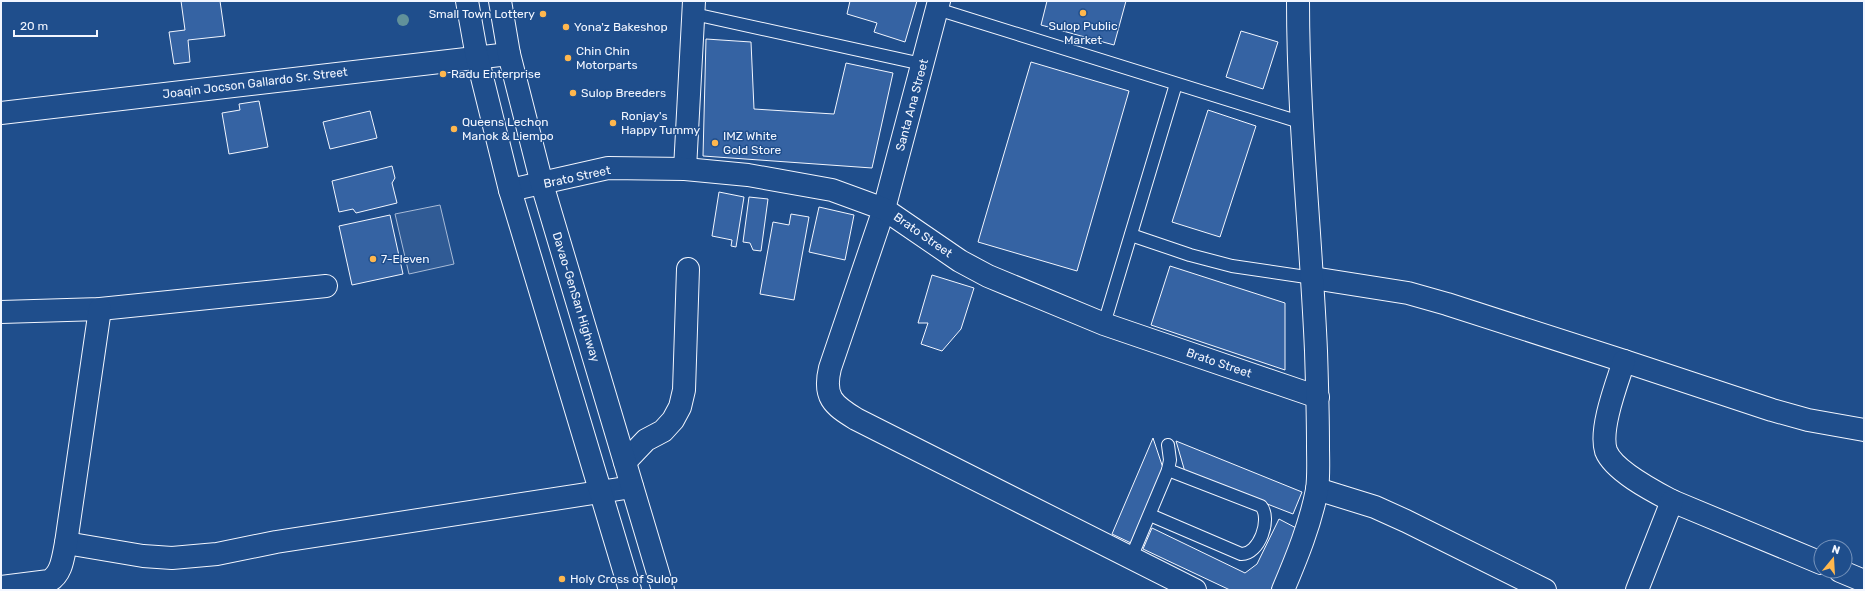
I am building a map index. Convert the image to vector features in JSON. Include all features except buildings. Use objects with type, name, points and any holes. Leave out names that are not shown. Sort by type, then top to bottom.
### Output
[{"type":"main road","points":[[467,1],[477,57],[510,190],[630,590]]},
{"type":"main road","name":"Davao-GenSan Highway","points":[[500,1],[509,54],[542,184],[663,590]]},
{"type":"main road","points":[[1283,590],[1301,548],[1317,489],[1318,396],[1298,1]]},
{"type":"main road","name":"Santa Ana Street","points":[[938,5],[884,209],[830,368],[827,382],[829,396],[839,408],[856,419],[1131,558]]},
{"type":"main road","points":[[685,169],[694,8]]},
{"type":"main road","name":"Joaqin Jocson Gallardo Sr. Street","points":[[1,113],[509,54]]},
{"type":"main road","name":"Brato Street","points":[[510,190],[608,168],[685,169],[748,175],[832,190],[884,209],[960,261],[988,276],[1104,324],[1318,396]]},
{"type":"main road","points":[[625,462],[646,440],[663,431],[673,420],[680,407],[684,390],[688,269]]},
{"type":"main road","points":[[1313,278],[1408,293],[1447,304],[1772,410],[1808,420],[1864,430]]},
{"type":"main road","points":[[1,312],[100,309],[326,286]]},
{"type":"main road","points":[[1,587],[49,581],[55,578],[59,572],[66,543],[100,309]]},
{"type":"main road","points":[[1624,361],[1605,425],[1604,437],[1606,451],[1612,460],[1628,474],[1672,501],[1813,560]]},
{"type":"main road","points":[[66,543],[143,556],[172,558],[217,554],[276,542],[632,487]]},
{"type":"main road","points":[[1317,489],[1375,508],[1406,521],[1545,590]]},
{"type":"main road","points":[[1637,590],[1672,501]]},
{"type":"main road","points":[[1131,558],[1195,590]]},
{"type":"main road","points":[[1853,576],[1864,581]]},
{"type":"lane","points":[[938,5],[1176,84],[1303,123]]},
{"type":"lane","points":[[694,8],[922,64]]},
{"type":"lane","points":[[1104,324],[1176,84]]},
{"type":"lane","points":[[1131,235],[1190,255],[1232,266],[1313,278]]},
{"type":"lane","points":[[1131,558],[1168,470],[1170,460],[1168,445]]},
{"type":"lane","points":[[1150,515],[1241,554],[1247,553],[1254,549],[1265,526],[1266,513],[1261,506],[1168,470]]},
{"type":"shaded area","points":[[440,205],[454,264],[409,274],[395,214]]},
{"type":"place","name":"Sulop Public Market","points":[[1083,13]]},
{"type":"place","name":"Small Town Lottery","points":[[543,14]]},
{"type":"place","name":"Yona'z Bakeshop","points":[[566,27]]},
{"type":"place","name":"Chin Chin Motorparts","points":[[568,58]]},
{"type":"place","name":"Radu Enterprise","points":[[443,74]]},
{"type":"place","name":"Sulop Breeders","points":[[573,93]]},
{"type":"place","name":"Ronjay's Happy Tummy","points":[[613,123]]},
{"type":"place","name":"Queens Lechon Manok & Liempo","points":[[454,129]]},
{"type":"place","name":"IMZ White Gold Store","points":[[715,143]]},
{"type":"place","name":"7-Eleven","points":[[373,259]]},
{"type":"place","name":"Holy Cross of Sulop","points":[[562,579]]}]
